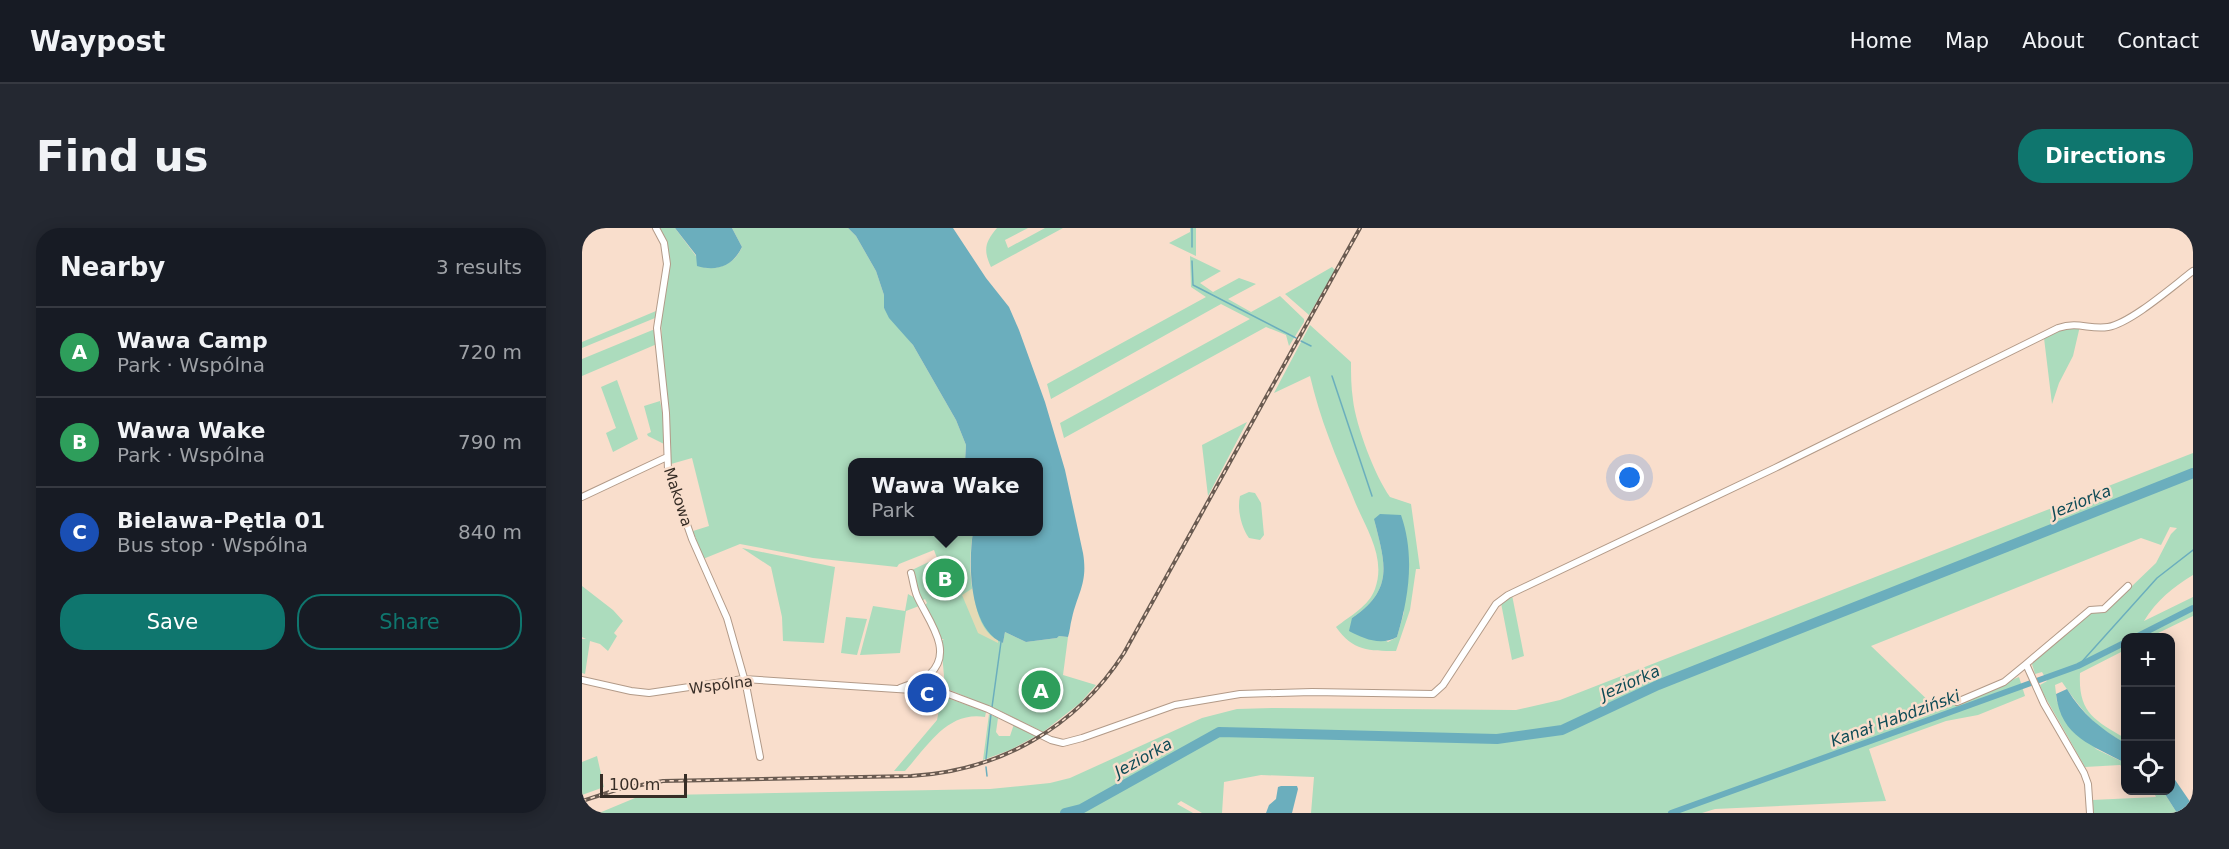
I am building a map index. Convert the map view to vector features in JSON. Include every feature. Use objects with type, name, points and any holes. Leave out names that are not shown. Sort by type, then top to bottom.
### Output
[{"type":"street","name":"Makowa","points":[[656,228],[664,243],[667,264],[657,328],[661,346],[667,457],[671,483],[727,618],[742,679],[746,685],[760,757]]},
{"type":"street","name":"Wspólna","points":[[582,680],[630,691],[657,693],[742,679],[943,692],[980,706],[1055,742],[1078,740],[1174,705],[1240,694],[1312,692],[1433,694],[1443,685],[1496,604],[1508,595],[1829,442],[2058,328],[2079,324],[2108,327],[2123,322],[2193,271]]},
{"type":"street","points":[[582,497],[667,457]]},
{"type":"street","name":"Wspólna","points":[[897,689],[928,676],[935,669],[940,657],[939,640],[916,594],[910,573]]},
{"type":"street","points":[[1957,702],[2004,682],[2090,610],[2104,609],[2128,586]]},
{"type":"street","points":[[2026,664],[2084,773],[2088,784],[2090,813]]},
{"type":"green space","points":[[659,228],[675,228],[705,268],[727,264],[739,253],[742,247],[732,228],[848,228],[856,236],[876,271],[884,295],[884,308],[913,345],[956,420],[966,445],[965,458],[848,458],[848,536],[972,536],[971,577],[977,607],[983,621],[1003,643],[1005,632],[1026,642],[1059,636],[1068,637],[1063,675],[1096,685],[1080,703],[1043,732],[945,688],[941,641],[944,639],[941,639],[923,607],[927,603],[925,599],[922,601],[912,570],[937,558],[934,550],[899,564],[897,567],[813,558],[740,544],[703,559],[693,531],[709,526],[692,458],[671,464],[661,322],[661,308],[669,266],[665,243]]},
{"type":"green space","points":[[997,228],[1028,228],[1005,240],[1008,248],[1045,228],[1063,228],[991,267],[986,246]]},
{"type":"green space","points":[[1190,228],[1196,228],[1196,256],[1169,243],[1190,232]]},
{"type":"green space","points":[[1190,256],[1221,271],[1200,283],[1213,292],[1239,278],[1256,284],[1228,299],[1251,312],[1280,296],[1304,319],[1289,346],[1286,335],[1266,327],[1064,438],[1060,423],[1250,319],[1221,304],[1051,399],[1047,384],[1206,297],[1191,287]]},
{"type":"green space","points":[[1332,267],[1335,270],[1309,315],[1285,294]]},
{"type":"green space","points":[[656,311],[655,318],[582,348],[582,342]]},
{"type":"green space","points":[[1310,325],[1351,362],[1355,411],[1372,464],[1390,497],[1411,504],[1420,569],[1416,569],[1410,610],[1396,651],[1362,648],[1349,641],[1336,627],[1359,610],[1375,589],[1378,565],[1373,541],[1332,445],[1310,376],[1274,393]],"holes":[[[1374,519],[1404,612],[1397,637],[1388,642],[1352,618],[1366,607],[1381,586],[1383,562]]]},
{"type":"green space","points":[[2080,326],[2073,356],[2059,383],[2052,404],[2044,338],[2062,330]]},
{"type":"green space","points":[[655,329],[657,344],[582,376],[582,359]]},
{"type":"green space","points":[[617,380],[638,439],[613,452],[606,433],[616,428],[601,387]]},
{"type":"green space","points":[[660,401],[665,426],[664,444],[648,436],[647,434],[651,432],[644,406]]},
{"type":"green space","points":[[1247,422],[1208,496],[1202,445]]},
{"type":"green space","points":[[2193,453],[2193,575],[2166,595],[2144,621],[2193,597],[2193,616],[2158,633],[2121,633],[2121,652],[2080,673],[2080,686],[2085,706],[2097,720],[2121,736],[2121,740],[2089,717],[2062,682],[2055,685],[2057,702],[2096,749],[2121,761],[2121,766],[2085,767],[2044,695],[2040,685],[2047,681],[2042,672],[2035,674],[2032,664],[2090,613],[2106,611],[2156,563],[2171,534],[2177,528],[2170,527],[2161,545],[2141,538],[1871,646],[1934,706],[1928,709],[1931,712],[2019,677],[2025,696],[1978,715],[1946,721],[1869,749],[1886,801],[1715,809],[1702,813],[1311,813],[1314,777],[1261,775],[1224,782],[1222,813],[1202,813],[1181,801],[1177,804],[1193,813],[599,813],[635,798],[663,795],[990,789],[1050,783],[1070,778],[1202,718],[1237,709],[1516,710],[1560,700]]},
{"type":"green space","points":[[1249,492],[1255,493],[1261,503],[1264,535],[1260,540],[1249,538],[1240,518],[1240,496]]},
{"type":"green space","points":[[742,548],[835,567],[824,643],[783,641],[782,617],[771,567]]},
{"type":"green space","points":[[582,586],[613,610],[623,621],[614,633],[617,636],[608,651],[600,644],[590,641],[585,674],[582,673],[582,639],[586,639],[582,637]]},
{"type":"green space","points":[[908,594],[915,598],[919,606],[906,611],[900,653],[860,655],[873,606],[905,611]]},
{"type":"green space","points":[[1512,595],[1524,656],[1512,660],[1501,603]]},
{"type":"green space","points":[[846,617],[867,619],[857,655],[841,653]]},
{"type":"green space","points":[[942,696],[986,712],[985,717],[960,719],[949,725],[930,741],[905,771],[894,771],[937,720]]},
{"type":"green space","points":[[989,714],[998,718],[996,732],[999,736],[1010,736],[1014,724],[1038,735],[1010,750],[983,760]]},
{"type":"green space","points":[[597,756],[604,787],[582,795],[582,762]]},
{"type":"green space","points":[[2155,795],[2166,795],[2177,813],[2093,813],[2092,800],[2156,797]]},
{"type":"sand","points":[[973,588],[977,610],[983,625],[986,631],[998,640],[998,643],[978,633],[962,595]]},
{"type":"water","points":[[675,228],[732,228],[742,247],[734,259],[724,266],[704,268],[697,266],[696,255]]},
{"type":"water","points":[[848,228],[953,228],[986,278],[1009,307],[1045,402],[1065,470],[1083,553],[1082,587],[1068,637],[1059,636],[1026,642],[1005,632],[1003,643],[992,636],[983,624],[973,594],[971,577],[972,536],[1043,536],[1043,458],[965,458],[966,445],[956,420],[913,345],[889,318],[884,308],[884,295],[876,271],[856,236]]},
{"type":"water","points":[[1380,514],[1401,515],[1409,561],[1405,607],[1397,637],[1385,641],[1367,639],[1349,631],[1352,618],[1366,607],[1381,586],[1383,562],[1374,519]]},
{"type":"water","points":[[2067,689],[2093,720],[2121,740],[2121,761],[2090,745],[2072,730],[2064,721],[2056,694]]},
{"type":"water","points":[[2175,780],[2193,806],[2193,813],[2177,813],[2166,795],[2175,795]]},
{"type":"water","points":[[1297,786],[1292,813],[1266,813],[1269,805],[1276,799],[1278,787]]},
{"type":"waterway","points":[[1192,228],[1192,247]]},
{"type":"waterway","points":[[1192,261],[1193,285],[1296,338]]},
{"type":"waterway","points":[[1301,341],[1311,346]]},
{"type":"waterway","points":[[1332,376],[1372,496]]},
{"type":"waterway","name":"Jeziorka","points":[[1065,813],[1081,809],[1219,732],[1497,739],[1562,730],[1658,685],[2193,473]]},
{"type":"waterway","points":[[2078,666],[2157,578],[2193,550]]},
{"type":"waterway","name":"Kanał Habdziński","points":[[2144,633],[2193,608]]},
{"type":"waterway","points":[[992,707],[1001,642]]},
{"type":"waterway","name":"Kanał Habdziński","points":[[1671,813],[2078,666],[2121,644]]},
{"type":"waterway","points":[[986,759],[991,714]]},
{"type":"waterway","points":[[986,767],[987,776]]},
{"type":"railway","points":[[582,801],[619,789],[663,781],[911,776],[943,772],[975,765],[1004,755],[1059,724],[1105,680],[1124,653],[1360,228]]},
{"type":"place","name":"Wawa Wake","points":[[945,578]]},
{"type":"place","name":"Wawa Camp","points":[[1041,690]]},
{"type":"place","name":"Bielawa-Pętla 01","points":[[927,693]]}]
